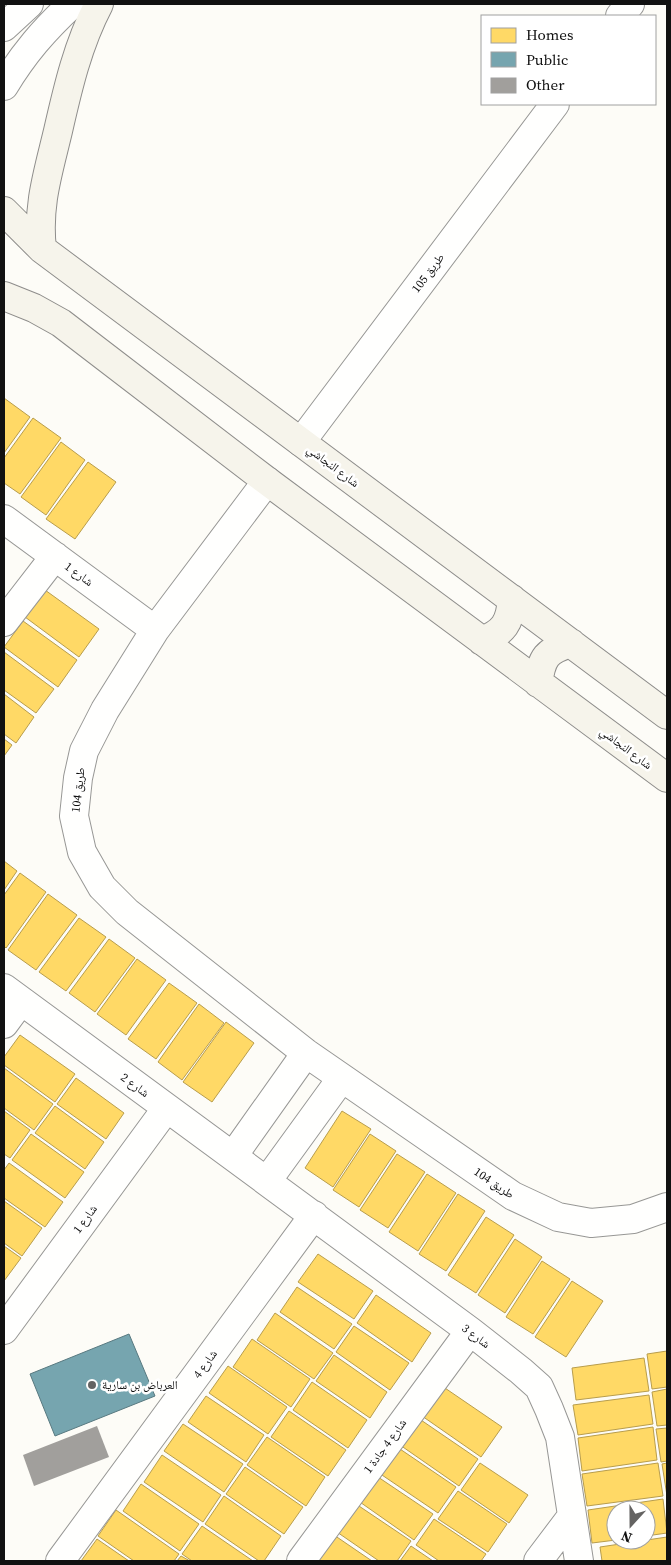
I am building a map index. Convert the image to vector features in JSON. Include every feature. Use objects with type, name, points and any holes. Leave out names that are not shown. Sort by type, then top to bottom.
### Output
[{"type":"main road","points":[[42,249],[40,233],[41,201],[71,77],[80,47],[99,4]]},
{"type":"main road","name":"شارع النجاشي","points":[[4,211],[42,249],[667,715]]},
{"type":"main road","name":"شارع النجاشي","points":[[4,296],[34,308],[61,323],[267,481],[667,778]]},
{"type":"main road","points":[[482,640],[496,635],[505,627],[512,599]]},
{"type":"main road","points":[[538,683],[541,664],[548,653],[557,647],[570,643]]},
{"type":"street","points":[[4,26],[29,4]]},
{"type":"street","points":[[4,86],[21,59],[39,36],[72,4]]},
{"type":"street","points":[[621,15],[630,4]]},
{"type":"street","name":"طريق 105","points":[[301,442],[554,105]]},
{"type":"street","name":"طريق 104","points":[[267,481],[155,630],[105,710],[84,751],[78,778],[74,816],[82,852],[102,887],[127,912],[341,1079],[513,1196],[558,1217],[591,1223],[633,1219],[667,1207]]},
{"type":"street","name":"شارع 1","points":[[4,519],[155,630]]},
{"type":"street","points":[[4,622],[55,556]]},
{"type":"street","points":[[4,1024],[12,995]]},
{"type":"street","name":"شارع 2","points":[[12,995],[266,1181]]},
{"type":"street","points":[[233,1156],[306,1053]]},
{"type":"street","points":[[266,1181],[341,1079]]},
{"type":"street","name":"شارع 1","points":[[4,1330],[166,1109]]},
{"type":"street","name":"شارع 3","points":[[266,1181],[470,1331],[521,1371],[539,1388],[560,1437],[578,1561]]},
{"type":"street","name":"شارع 4","points":[[60,1561],[314,1215]]},
{"type":"street","name":"شارع 4 جادة 1","points":[[300,1561],[470,1331]]},
{"type":"street","points":[[538,1561],[572,1516]]},
{"type":"building: Homes","points":[[4,398],[30,417],[4,453]]},
{"type":"building: Homes","points":[[33,418],[61,438],[20,494],[4,483],[4,458]]},
{"type":"building: Homes","points":[[61,442],[85,460],[46,515],[21,497]]},
{"type":"building: Homes","points":[[88,462],[116,482],[75,539],[46,519]]},
{"type":"building: Homes","points":[[45,590],[99,629],[79,657],[25,617]]},
{"type":"building: Homes","points":[[23,621],[77,660],[58,687],[4,647]]},
{"type":"building: Homes","points":[[4,652],[54,689],[36,713],[4,690]]},
{"type":"building: Homes","points":[[4,694],[34,717],[16,743],[4,734]]},
{"type":"building: Homes","points":[[4,739],[12,745],[4,756]]},
{"type":"building: Homes","points":[[4,861],[17,871],[4,890]]},
{"type":"building: Homes","points":[[20,873],[46,892],[6,948],[4,946],[4,895]]},
{"type":"building: Homes","points":[[48,894],[77,915],[36,970],[8,950]]},
{"type":"building: Homes","points":[[79,918],[106,937],[66,991],[39,972]]},
{"type":"building: Homes","points":[[109,939],[135,958],[95,1012],[69,993]]},
{"type":"building: Homes","points":[[137,959],[166,980],[126,1035],[97,1014]]},
{"type":"building: Homes","points":[[169,983],[197,1003],[156,1059],[128,1039]]},
{"type":"building: Homes","points":[[199,1004],[224,1023],[182,1080],[158,1062]]},
{"type":"building: Homes","points":[[226,1022],[254,1043],[212,1102],[183,1082]]},
{"type":"building: Homes","points":[[20,1035],[75,1074],[55,1102],[4,1065],[4,1057]]},
{"type":"building: Homes","points":[[4,1068],[53,1104],[34,1130],[4,1108]]},
{"type":"building: Homes","points":[[76,1078],[124,1113],[106,1139],[57,1104]]},
{"type":"building: Homes","points":[[55,1106],[104,1142],[85,1169],[35,1133]]},
{"type":"building: Homes","points":[[4,1111],[30,1130],[10,1158],[4,1154]]},
{"type":"building: Homes","points":[[342,1111],[371,1129],[333,1187],[305,1168]]},
{"type":"building: Homes","points":[[31,1134],[84,1172],[65,1198],[12,1160]]},
{"type":"building: Homes","points":[[370,1134],[396,1151],[359,1207],[333,1190]]},
{"type":"building: Homes","points":[[397,1154],[425,1172],[388,1228],[360,1210]]},
{"type":"building: Homes","points":[[9,1163],[63,1202],[45,1227],[4,1198],[4,1170]]},
{"type":"building: Homes","points":[[427,1174],[456,1193],[418,1251],[389,1232]]},
{"type":"building: Homes","points":[[458,1194],[485,1211],[446,1271],[419,1254]]},
{"type":"building: Homes","points":[[4,1201],[42,1228],[22,1256],[4,1243]]},
{"type":"building: Homes","points":[[486,1217],[514,1235],[476,1293],[448,1275]]},
{"type":"building: Homes","points":[[515,1239],[542,1257],[505,1313],[478,1295]]},
{"type":"building: Homes","points":[[4,1246],[21,1258],[4,1281]]},
{"type":"building: Homes","points":[[318,1254],[373,1291],[354,1319],[298,1282]]},
{"type":"building: Homes","points":[[542,1261],[570,1279],[533,1334],[506,1317]]},
{"type":"building: Homes","points":[[572,1281],[603,1301],[566,1357],[535,1337]]},
{"type":"building: Homes","points":[[297,1287],[352,1324],[334,1349],[280,1312]]},
{"type":"building: Homes","points":[[376,1295],[431,1333],[412,1362],[357,1323]]},
{"type":"building: Homes","points":[[275,1313],[333,1353],[314,1379],[257,1340]]},
{"type":"building: Homes","points":[[354,1326],[409,1363],[390,1390],[336,1352]]},
{"type":"building: Homes","points":[[252,1339],[310,1379],[291,1407],[233,1367]]},
{"type":"building: Homes","points":[[667,1351],[667,1387],[652,1389],[647,1354]]},
{"type":"building: Homes","points":[[334,1355],[387,1392],[370,1418],[316,1381]]},
{"type":"building: Homes","points":[[644,1358],[649,1391],[576,1400],[572,1368]]},
{"type":"building: Homes","points":[[228,1366],[287,1407],[268,1434],[209,1393]]},
{"type":"building: Homes","points":[[312,1382],[367,1420],[348,1448],[293,1410]]},
{"type":"building: Homes","points":[[442,1386],[502,1427],[481,1457],[422,1416]]},
{"type":"building: Homes","points":[[667,1389],[667,1425],[657,1426],[652,1392]]},
{"type":"building: Homes","points":[[649,1395],[653,1424],[578,1435],[573,1405]]},
{"type":"building: Homes","points":[[206,1396],[264,1435],[246,1462],[188,1422]]},
{"type":"building: Homes","points":[[289,1411],[346,1450],[328,1476],[271,1437]]},
{"type":"building: Homes","points":[[418,1418],[478,1459],[459,1486],[400,1445]]},
{"type":"building: Homes","points":[[183,1424],[243,1464],[224,1492],[164,1451]]},
{"type":"building: Homes","points":[[653,1427],[657,1460],[582,1471],[578,1438]]},
{"type":"building: Homes","points":[[667,1428],[667,1461],[661,1462],[656,1429]]},
{"type":"building: Homes","points":[[267,1437],[325,1477],[306,1506],[247,1465]]},
{"type":"building: Homes","points":[[397,1447],[456,1487],[438,1513],[379,1473]]},
{"type":"building: Homes","points":[[162,1455],[221,1495],[203,1522],[144,1482]]},
{"type":"building: Homes","points":[[480,1463],[528,1495],[509,1523],[461,1490]]},
{"type":"building: Homes","points":[[658,1463],[663,1496],[633,1500],[606,1500],[606,1504],[587,1506],[582,1474]]},
{"type":"building: Homes","points":[[667,1463],[667,1496],[662,1464]]},
{"type":"building: Homes","points":[[245,1467],[303,1507],[284,1534],[226,1494]]},
{"type":"building: Homes","points":[[375,1475],[433,1514],[414,1540],[357,1500]]},
{"type":"building: Homes","points":[[141,1484],[199,1524],[180,1551],[123,1511]]},
{"type":"building: Homes","points":[[458,1491],[507,1524],[488,1552],[438,1519]]},
{"type":"building: Homes","points":[[224,1496],[281,1536],[264,1561],[259,1561],[205,1524]]},
{"type":"building: Homes","points":[[663,1499],[667,1533],[656,1535],[656,1500]]},
{"type":"building: Homes","points":[[353,1502],[411,1541],[397,1561],[379,1561],[334,1530]]},
{"type":"building: Homes","points":[[606,1507],[606,1541],[592,1543],[588,1510]]},
{"type":"building: Homes","points":[[116,1510],[179,1554],[174,1561],[134,1561],[98,1536]]},
{"type":"building: Homes","points":[[434,1519],[486,1554],[481,1561],[439,1561],[416,1545]]},
{"type":"building: Homes","points":[[202,1526],[253,1561],[192,1561],[182,1554]]},
{"type":"building: Homes","points":[[331,1533],[372,1561],[315,1561]]},
{"type":"building: Homes","points":[[667,1537],[667,1561],[602,1561],[600,1547],[606,1546],[606,1550],[656,1550],[656,1539]]},
{"type":"building: Homes","points":[[97,1539],[129,1561],[81,1561]]},
{"type":"building: Homes","points":[[411,1546],[433,1561],[400,1561]]},
{"type":"building: Homes","points":[[181,1556],[190,1561],[177,1561]]},
{"type":"building: Public","name":"العرباض بن سارية","points":[[129,1334],[155,1396],[55,1436],[30,1374]]},
{"type":"building: Other","points":[[97,1426],[109,1457],[34,1486],[23,1455]]},
{"type":"place","name":"العرباض بن سارية","points":[[92,1385]]}]
